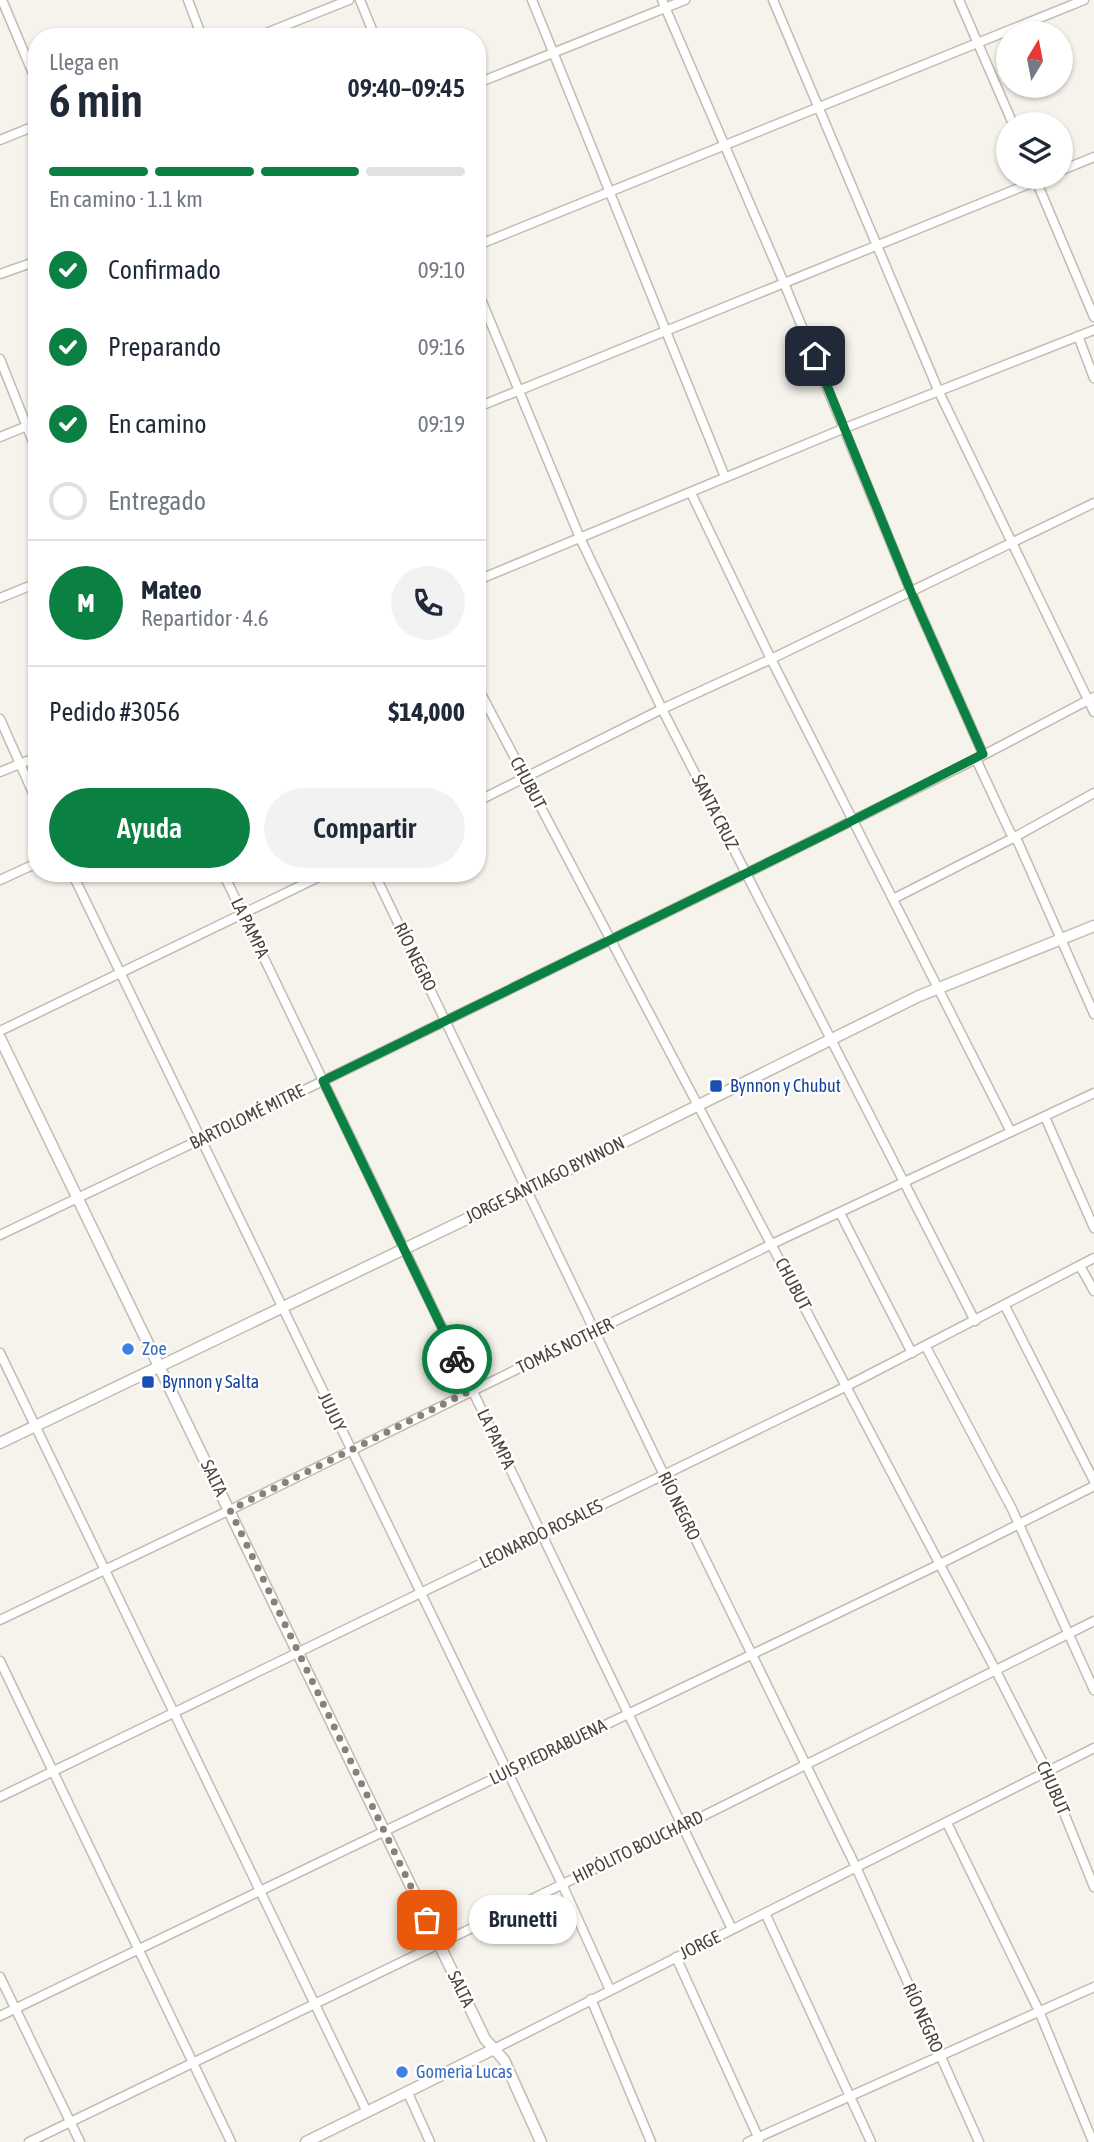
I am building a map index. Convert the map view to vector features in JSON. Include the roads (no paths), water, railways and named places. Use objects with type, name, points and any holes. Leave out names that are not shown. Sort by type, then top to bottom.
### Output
[{"type":"street","points":[[2,0],[28,62]]},
{"type":"street","points":[[188,0],[199,28]]},
{"type":"street","points":[[279,28],[349,0]]},
{"type":"street","points":[[360,0],[371,28]]},
{"type":"street","points":[[531,0],[725,477]]},
{"type":"street","points":[[486,80],[664,4],[685,0]]},
{"type":"street","points":[[773,0],[939,392],[1011,544],[1091,698],[1094,712]]},
{"type":"street","points":[[959,0],[1008,112]]},
{"type":"street","points":[[486,242],[1084,0]]},
{"type":"street","points":[[664,4],[785,283],[980,757],[1094,1014]]},
{"type":"street","points":[[0,140],[28,129]]},
{"type":"street","points":[[1073,166],[1094,157]]},
{"type":"street","points":[[486,404],[1012,189]]},
{"type":"street","points":[[1040,189],[1094,317]]},
{"type":"street","points":[[0,274],[28,264]]},
{"type":"street","name":"SANTA CRUZ","points":[[486,312],[580,538],[662,709],[975,1321]]},
{"type":"street","points":[[486,577],[725,477],[1094,330]]},
{"type":"street","points":[[1078,336],[1094,378]]},
{"type":"street","points":[[0,359],[28,431]]},
{"type":"street","points":[[0,437],[26,426]]},
{"type":"street","points":[[691,493],[771,659],[1011,1132]]},
{"type":"street","points":[[486,797],[662,709],[1094,503]]},
{"type":"street","points":[[0,598],[28,587]]},
{"type":"street","name":"BARTOLOMÉ MITRE","points":[[0,1235],[323,1081],[853,821],[1091,698]]},
{"type":"street","name":"CHUBUT","points":[[486,703],[996,1671],[1046,1771],[1094,1886]]},
{"type":"street","points":[[0,719],[28,784]]},
{"type":"street","points":[[0,772],[28,761]]},
{"type":"street","points":[[893,898],[1015,837],[1094,793]]},
{"type":"street","points":[[0,880],[28,867]]},
{"type":"street","name":"JUJUY","points":[[76,882],[419,1594],[562,1884],[610,1990]]},
{"type":"street","name":"LA PAMPA","points":[[227,882],[732,1929]]},
{"type":"street","points":[[0,1031],[309,882]]},
{"type":"street","name":"RÍO NEGRO","points":[[378,882],[856,1867],[979,2142]]},
{"type":"street","name":"JORGE SANTIAGO BYNNON","points":[[0,1443],[527,1190],[939,988],[1094,926]]},
{"type":"street","name":"SALTA","points":[[0,1038],[485,2039],[504,2060],[541,2142]]},
{"type":"street","name":"TOMÁS NOTHER","points":[[0,1620],[772,1244],[1094,1093]]},
{"type":"street","points":[[1045,1117],[1094,1228]]},
{"type":"street","points":[[840,1213],[912,1353]]},
{"type":"street","name":"LEONARDO ROSALES","points":[[0,1797],[847,1386],[1094,1258]]},
{"type":"street","points":[[1080,1266],[1094,1291]]},
{"type":"street","points":[[1005,1306],[1094,1483]]},
{"type":"street","points":[[926,1346],[1018,1523],[1094,1690]]},
{"type":"street","points":[[0,1353],[367,2112]]},
{"type":"street","name":"LUIS PIEDRABUENA","points":[[0,2016],[940,1564],[1094,1483]]},
{"type":"street","name":"HIPÓLITO BOUCHARD","points":[[29,2142],[683,1826],[1094,1621]]},
{"type":"street","points":[[0,1661],[231,2142]]},
{"type":"street","name":"JORGE","points":[[306,2142],[321,2139],[407,2091],[1094,1748]]},
{"type":"street","points":[[947,1823],[1039,2011],[1093,2142]]},
{"type":"street","points":[[765,1913],[871,2142]]},
{"type":"street","points":[[676,1957],[759,2140]]},
{"type":"street","points":[[0,1977],[80,2142]]},
{"type":"street","points":[[748,2142],[759,2140],[940,2055],[1094,1987]]},
{"type":"street","points":[[591,1999],[651,2142]]},
{"type":"street","points":[[407,2091],[430,2142]]},
{"type":"place","name":"Bynnon y Chubut","points":[[716,1086]]},
{"type":"place","name":"Zoe","points":[[128,1349]]},
{"type":"place","name":"Bynnon y Salta","points":[[148,1382]]},
{"type":"place","name":"Brunetti","points":[[427,1920]]},
{"type":"place","name":"Gomerìa Lucas","points":[[402,2072]]}]
